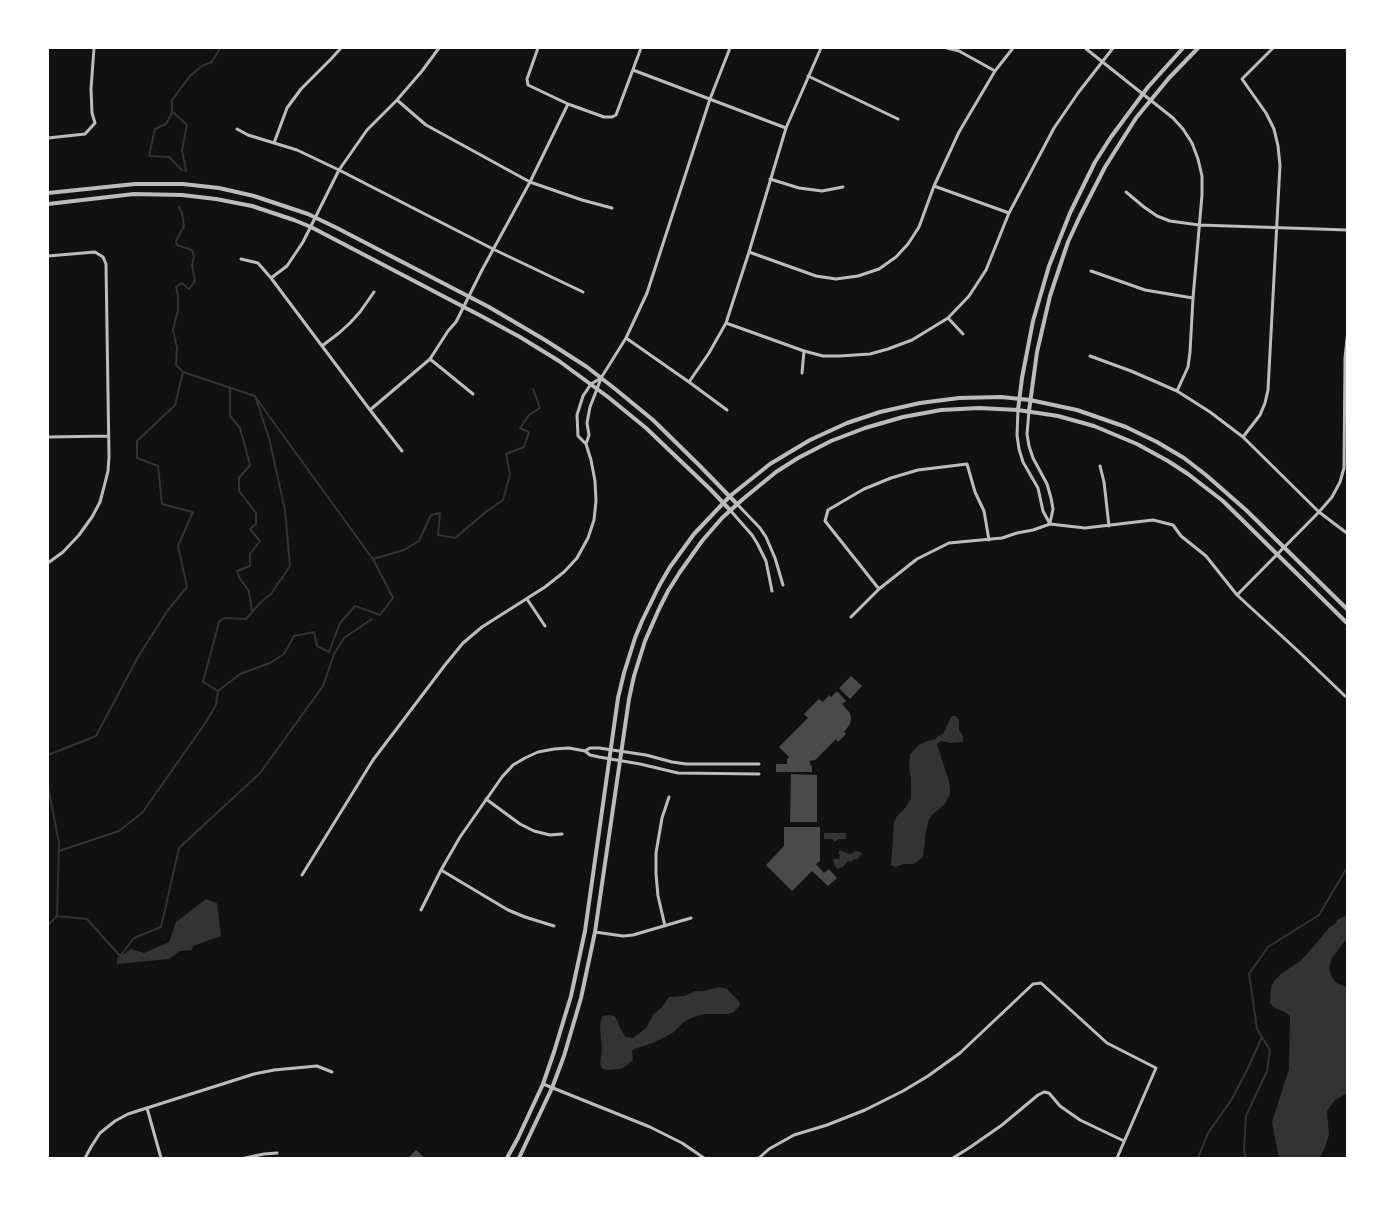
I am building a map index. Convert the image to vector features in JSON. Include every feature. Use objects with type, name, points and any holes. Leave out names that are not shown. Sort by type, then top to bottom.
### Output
[{"type":"street","points":[[48,138],[86,134],[95,123],[92,114],[91,89],[94,48]]},
{"type":"street","points":[[274,143],[287,108],[301,89],[341,48]]},
{"type":"street","points":[[271,278],[288,266],[316,218],[339,170],[367,130],[422,71],[439,48]]},
{"type":"street","points":[[538,48],[527,79],[528,85],[568,104],[604,117],[616,115],[641,48]]},
{"type":"street","points":[[586,444],[589,435],[588,412],[601,378],[626,338],[648,293],[710,99],[730,48]]},
{"type":"street","points":[[689,382],[709,353],[726,323],[786,128],[820,48]]},
{"type":"street","points":[[947,48],[959,51],[996,72]]},
{"type":"street","points":[[749,252],[816,276],[836,280],[858,276],[879,269],[896,257],[908,244],[919,227],[934,186],[959,132],[1013,48]]},
{"type":"street","points":[[1084,48],[1174,118],[1192,142],[1198,159],[1202,176],[1202,195],[1190,352],[1188,368],[1177,392]]},
{"type":"street","points":[[726,323],[804,352],[832,356],[870,354],[888,349],[912,340],[948,318],[969,296],[986,270],[1009,213],[1054,128],[1113,48]]},
{"type":"street","points":[[1050,524],[1043,511],[1038,488],[1023,462],[1017,435],[1022,378],[1033,321],[1049,266],[1070,213],[1095,162],[1116,129],[1183,48]]},
{"type":"street","points":[[1050,524],[1053,508],[1051,498],[1047,484],[1033,458],[1027,434],[1037,352],[1050,296],[1068,242],[1105,167],[1136,118],[1169,78],[1198,48]]},
{"type":"street","points":[[1243,438],[1260,415],[1268,390],[1280,165],[1274,129],[1266,113],[1242,79],[1273,48]]},
{"type":"street","points":[[632,70],[786,128]]},
{"type":"street","points":[[808,76],[898,119]]},
{"type":"street","points":[[396,100],[426,125],[530,182],[612,208]]},
{"type":"street","points":[[370,410],[430,359],[456,322],[530,182],[568,104]]},
{"type":"street","points":[[237,129],[248,135],[297,150],[493,249],[583,292]]},
{"type":"street","points":[[770,179],[799,188],[822,191],[843,187]]},
{"type":"street","points":[[48,193],[148,183],[219,188],[254,196],[299,210],[469,297],[545,340],[601,378],[653,420],[760,528],[775,558],[783,585]]},
{"type":"street","points":[[934,186],[1009,213]]},
{"type":"street","points":[[1126,192],[1144,208],[1170,221],[1199,225],[1348,230]]},
{"type":"street","points":[[48,204],[134,194],[182,195],[252,206],[311,227],[464,307],[539,349],[591,384],[646,428],[752,534],[766,561],[772,591]]},
{"type":"street","points":[[48,256],[96,252],[103,257],[106,264],[108,436],[108,471],[100,502],[79,535],[63,552],[48,563]]},
{"type":"street","points":[[241,258],[258,263],[271,278],[402,452]]},
{"type":"street","points":[[1091,271],[1145,290],[1193,298]]},
{"type":"street","points":[[322,346],[339,333],[360,312],[374,292]]},
{"type":"street","points":[[948,318],[963,334]]},
{"type":"street","points":[[1237,595],[1319,512],[1332,497],[1340,482],[1344,468],[1345,358],[1348,330]]},
{"type":"street","points":[[626,338],[727,410]]},
{"type":"street","points":[[802,373],[804,352]]},
{"type":"street","points":[[1090,356],[1131,371],[1177,392],[1210,412],[1243,438],[1319,512],[1348,534]]},
{"type":"street","points":[[430,359],[473,394]]},
{"type":"street","points":[[302,875],[373,760],[445,665],[482,627],[527,599],[564,572],[577,558],[588,538],[594,520],[596,501],[591,460],[586,444],[578,436],[578,415],[581,400],[591,384],[601,378]]},
{"type":"street","points":[[507,1158],[543,1084],[561,1030],[579,963],[618,698],[629,654],[642,621],[659,586],[683,548],[708,518],[730,496],[770,464],[793,449],[860,418],[900,407],[939,400],[979,398],[1030,400],[1097,416],[1126,427],[1184,458],[1246,510],[1282,549],[1348,610]]},
{"type":"street","points":[[519,1158],[552,1088],[574,1025],[595,932],[629,699],[645,641],[658,608],[702,541],[730,510],[776,472],[831,441],[903,416],[941,410],[979,408],[1029,411],[1058,416],[1094,426],[1137,444],[1188,474],[1223,501],[1348,624]]},
{"type":"street","points":[[48,437],[108,436]]},
{"type":"street","points":[[879,589],[825,521],[828,510],[864,489],[918,470],[966,464],[975,492],[984,511],[990,540]]},
{"type":"street","points":[[1100,466],[1104,482],[1109,526]]},
{"type":"street","points":[[851,617],[879,589],[917,559],[949,543],[1002,538],[1050,524],[1085,528],[1153,520],[1173,526],[1181,536],[1206,556],[1237,595],[1345,696]]},
{"type":"street","points":[[527,599],[545,626]]},
{"type":"street","points":[[422,910],[441,870],[460,838],[502,777],[513,765],[538,752],[554,748],[569,748],[585,751],[590,755],[678,773],[758,774]]},
{"type":"street","points":[[585,751],[590,748],[610,749],[686,764],[758,764]]},
{"type":"street","points":[[665,926],[658,896],[656,852],[662,818],[669,797]]},
{"type":"street","points":[[486,800],[520,824],[534,831],[550,835],[562,834]]},
{"type":"street","points":[[441,870],[508,910],[554,926]]},
{"type":"street","points":[[595,932],[623,936],[633,935],[691,918]]},
{"type":"street","points":[[759,1158],[769,1149],[794,1135],[827,1125],[865,1110],[928,1076],[960,1053],[1033,984],[1042,983],[1107,1043],[1156,1068],[1117,1158]]},
{"type":"street","points":[[85,1158],[100,1133],[115,1121],[128,1114],[254,1074],[317,1066],[332,1072]]},
{"type":"street","points":[[543,1084],[657,1130],[682,1143],[698,1157],[704,1158]]},
{"type":"street","points":[[953,1158],[1002,1125],[1044,1092],[1049,1093],[1060,1106],[1080,1120],[1124,1141]]},
{"type":"street","points":[[147,1108],[161,1158]]},
{"type":"street","points":[[245,1158],[277,1153]]},
{"type":"shaded area","points":[[952,716],[956,716],[959,721],[959,730],[963,736],[963,742],[951,743],[941,741],[937,744],[949,781],[950,794],[945,804],[929,819],[923,857],[914,864],[904,864],[895,867],[891,865],[894,822],[911,798],[910,754],[919,745],[936,739],[943,734]]},
{"type":"shaded area","points":[[824,833],[846,833],[846,839],[838,839],[835,842],[832,839],[824,839]]},
{"type":"shaded area","points":[[840,850],[849,854],[855,851],[862,854],[857,859],[851,862],[848,861],[843,867],[837,869],[833,859],[839,859],[840,855],[838,853]]},
{"type":"shaded area","points":[[206,899],[217,903],[221,936],[193,946],[192,950],[180,951],[169,959],[117,964],[117,958],[131,949],[144,953],[169,942],[176,922]]},
{"type":"shaded area","points":[[1347,915],[1347,938],[1332,958],[1329,968],[1332,978],[1337,983],[1347,987],[1347,1093],[1335,1100],[1327,1111],[1329,1135],[1319,1158],[1279,1158],[1272,1122],[1289,1069],[1290,1016],[1273,1007],[1270,1003],[1271,988],[1274,981],[1300,961],[1337,920]]},
{"type":"shaded area","points":[[720,987],[727,989],[739,1001],[740,1005],[734,1012],[728,1014],[705,1014],[691,1018],[665,1037],[634,1049],[632,1051],[633,1060],[626,1066],[620,1069],[603,1069],[600,1064],[602,1049],[600,1026],[603,1016],[614,1016],[626,1037],[633,1038],[646,1028],[653,1015],[669,997],[684,996],[695,991]]},
{"type":"building","points":[[851,676],[862,686],[850,699],[839,688]]},
{"type":"building","points":[[837,691],[846,701],[842,704],[850,713],[850,724],[844,732],[846,734],[838,742],[836,739],[815,760],[810,761],[812,772],[776,772],[776,764],[787,764],[789,757],[779,747],[808,718],[804,714],[819,699],[823,702],[829,695],[831,697]]},
{"type":"building","points":[[791,774],[817,775],[817,822],[790,822]]},
{"type":"building","points":[[784,827],[820,827],[820,861],[816,864],[824,873],[829,869],[837,878],[828,886],[812,871],[792,891],[766,865],[784,846]]},
{"type":"building","points":[[416,1150],[425,1158],[408,1158]]},
{"type":"waterway","points":[[182,170],[169,157],[149,156],[155,129],[166,124],[172,113],[172,100],[190,76],[202,66],[212,62],[220,48],[227,48]]},
{"type":"waterway","points":[[172,111],[187,125],[182,150],[186,171]]},
{"type":"waterway","points":[[48,755],[96,736],[138,657],[168,610],[187,587],[178,546],[193,512],[162,504],[158,466],[137,458],[137,441],[175,405],[183,372],[176,365],[177,348],[173,330],[178,310],[176,287],[182,283],[189,289],[195,281],[192,250],[177,245],[176,241],[184,226],[179,207]]},
{"type":"waterway","points":[[183,372],[255,396],[269,438],[285,510],[290,566],[271,594],[246,619],[224,618],[219,622],[203,682],[218,691]]},
{"type":"waterway","points":[[230,388],[230,416],[240,428],[250,465],[239,478],[239,491],[256,513],[256,524],[250,529],[260,541],[250,554],[250,566],[237,571],[240,579],[249,591],[252,611]]},
{"type":"waterway","points":[[59,851],[119,831],[142,813],[206,722],[216,705],[218,691],[240,674],[270,663],[284,654],[294,636],[314,632],[317,646],[329,652],[340,623],[355,606],[380,615],[393,598],[373,559],[404,550],[419,541],[431,515],[440,513],[438,535],[455,538],[503,500],[510,474],[506,454],[524,447],[529,432],[520,428],[529,415],[540,408],[533,389]]},
{"type":"waterway","points":[[256,398],[372,558]]},
{"type":"waterway","points":[[57,916],[87,919],[120,956],[134,938],[161,927],[179,848],[260,773],[323,686],[334,654],[344,638],[372,619]]},
{"type":"waterway","points":[[48,786],[59,843],[57,916],[48,925]]},
{"type":"waterway","points":[[1246,1158],[1244,1151],[1246,1116],[1267,1071],[1270,1050],[1257,1029],[1249,974],[1268,947],[1319,915],[1348,866]]},
{"type":"waterway","points":[[1198,1158],[1208,1133],[1232,1099],[1262,1037]]}]
